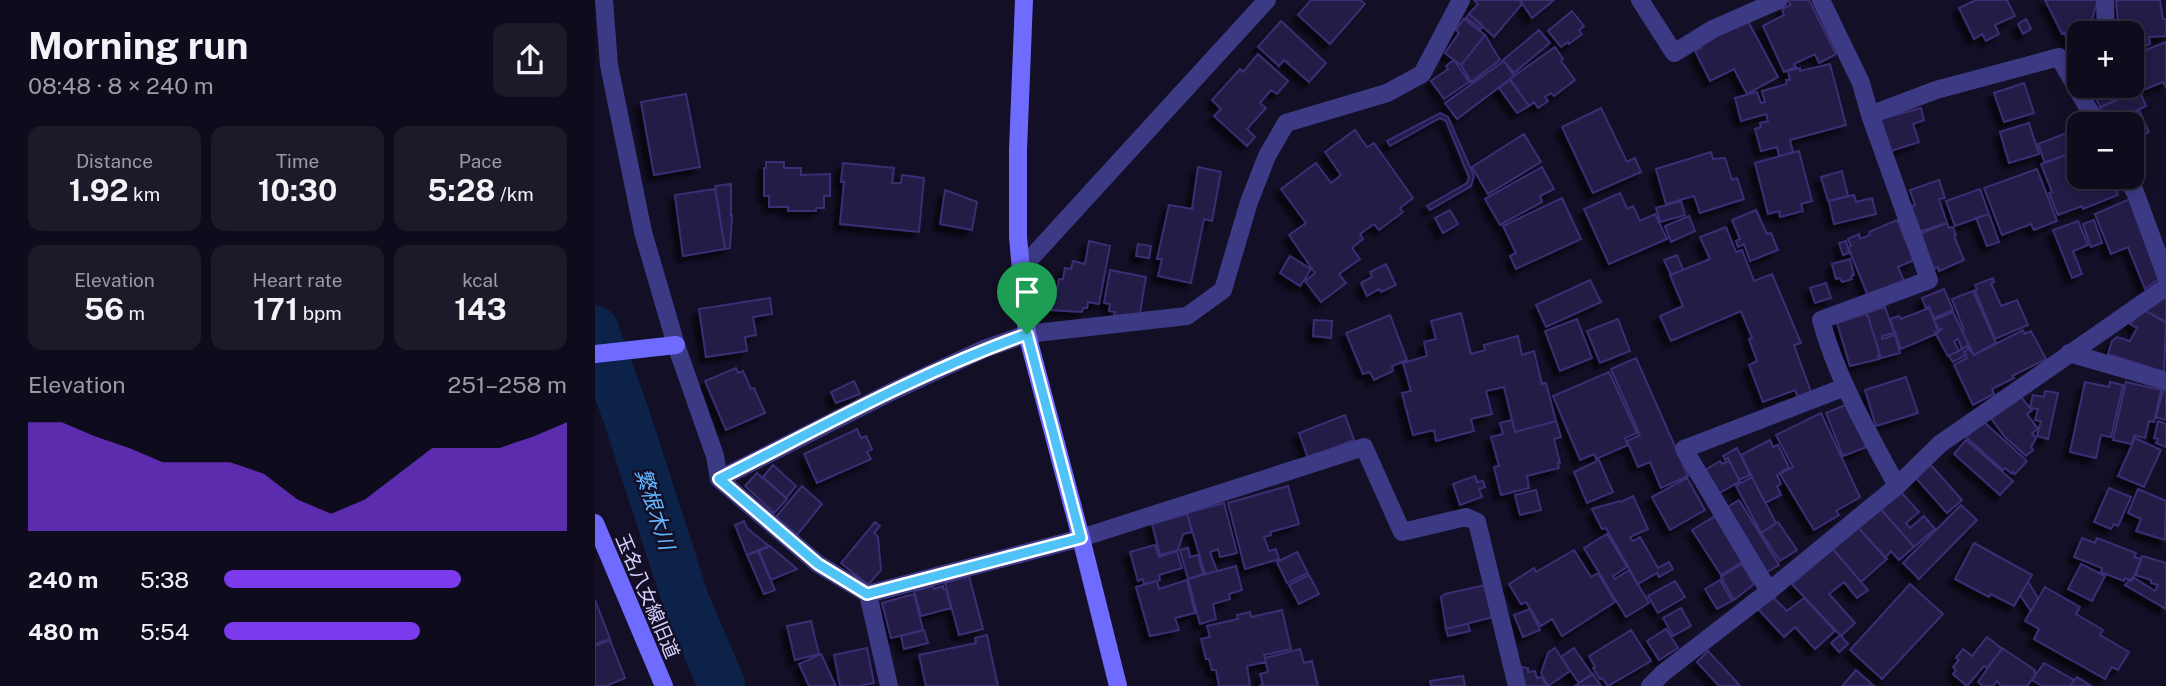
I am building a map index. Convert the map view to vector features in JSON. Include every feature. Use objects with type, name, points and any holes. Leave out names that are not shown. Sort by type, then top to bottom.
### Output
[{"type":"street","points":[[604,0],[609,65],[641,219],[675,345],[715,456],[719,479],[818,564],[867,594],[889,686]]},
{"type":"street","points":[[1024,0],[1018,150],[1020,270],[1027,334],[1118,686]]},
{"type":"street","points":[[1020,270],[1267,0]]},
{"type":"street","points":[[719,479],[893,391],[984,349],[1027,334],[1187,316],[1223,290],[1249,202],[1268,156],[1286,123],[1387,93],[1422,74],[1461,0]]},
{"type":"street","points":[[1640,0],[1674,53],[1713,29],[1779,0]]},
{"type":"street","points":[[1821,0],[1861,83],[1929,280],[1821,320],[1845,387],[1897,486]]},
{"type":"street","points":[[2105,0],[2106,21]]},
{"type":"street","points":[[1870,115],[1936,90],[2059,57],[2067,66]]},
{"type":"street","points":[[2133,189],[2166,276]]},
{"type":"street","points":[[1650,686],[1897,486],[1940,444],[2166,287]]},
{"type":"street","points":[[595,354],[675,345]]},
{"type":"street","points":[[2069,353],[2166,381]]},
{"type":"street","points":[[1769,591],[1684,449],[1845,387]]},
{"type":"street","points":[[867,594],[1081,538],[1364,447],[1402,533],[1466,517],[1477,522],[1517,686]]},
{"type":"street","name":"玉名八女線旧道","points":[[595,523],[664,686]]},
{"type":"building","points":[[1311,0],[1360,0],[1365,4],[1330,44],[1298,15]]},
{"type":"building","points":[[1474,0],[1519,0],[1522,4],[1494,37],[1469,14],[1478,4]]},
{"type":"building","points":[[1520,0],[1554,0],[1532,18]]},
{"type":"building","points":[[1788,0],[1809,0],[1836,54],[1819,63],[1815,54],[1784,72],[1763,26],[1784,15],[1782,9],[1791,5]]},
{"type":"building","points":[[1976,0],[2007,0],[2015,16],[1995,25],[1999,34],[1986,41],[1982,34],[1974,39],[1959,8]]},
{"type":"building","points":[[2045,0],[2096,0],[2092,19],[2067,21],[2067,32],[2062,34]]},
{"type":"building","points":[[2116,0],[2160,0],[2163,19],[2166,19],[2166,36],[2149,37],[2150,44],[2144,47],[2144,21],[2118,21]]},
{"type":"building","points":[[1572,11],[1584,26],[1579,30],[1582,34],[1561,47],[1548,31]]},
{"type":"building","points":[[1469,14],[1483,26],[1481,29],[1466,18]]},
{"type":"building","points":[[1744,14],[1778,77],[1747,94],[1734,69],[1710,81],[1695,51],[1701,48],[1698,39]]},
{"type":"building","points":[[1464,19],[1485,35],[1461,65],[1445,53],[1459,33],[1456,30]]},
{"type":"building","points":[[2026,19],[2031,29],[2023,34],[2018,24]]},
{"type":"building","points":[[1281,21],[1326,63],[1309,82],[1284,60],[1279,66],[1258,47]]},
{"type":"building","points":[[1539,30],[1550,43],[1514,73],[1503,60]]},
{"type":"building","points":[[1485,35],[1500,60],[1471,82],[1461,65]]},
{"type":"building","points":[[2166,42],[2166,87],[2163,82],[2144,90],[2144,51]]},
{"type":"building","points":[[1555,47],[1563,59],[1561,61],[1575,80],[1554,96],[1551,93],[1545,97],[1548,101],[1538,108],[1534,102],[1529,106],[1510,79]]},
{"type":"building","points":[[1258,54],[1288,81],[1277,94],[1271,90],[1260,103],[1266,108],[1247,129],[1255,137],[1247,146],[1214,116],[1221,109],[1212,100],[1240,69],[1243,72]]},
{"type":"building","points":[[1454,60],[1469,82],[1444,99],[1431,81],[1448,69],[1446,66]]},
{"type":"building","points":[[1504,61],[1514,76],[1457,119],[1445,103]]},
{"type":"building","points":[[1830,64],[1846,125],[1790,140],[1793,152],[1779,156],[1777,147],[1761,151],[1755,129],[1761,127],[1760,123],[1768,121],[1766,114],[1741,121],[1735,98],[1757,92],[1761,103],[1765,102],[1762,91],[1787,84],[1786,80],[1790,80],[1788,71]]},
{"type":"building","points":[[1510,80],[1529,106],[1517,113],[1499,88]]},
{"type":"building","points":[[2024,83],[2034,113],[2004,122],[1994,93]]},
{"type":"building","points":[[686,94],[700,167],[654,175],[641,102]]},
{"type":"building","points":[[2096,98],[2121,98],[2100,107]]},
{"type":"building","points":[[2121,98],[2143,98],[2146,106],[2133,112],[2102,112],[2100,108]]},
{"type":"building","points":[[1601,108],[1627,162],[1635,158],[1641,172],[1593,193],[1562,127]]},
{"type":"building","points":[[1921,108],[1924,120],[1913,124],[1919,142],[1891,151],[1881,119]]},
{"type":"building","points":[[1440,113],[1448,117],[1474,176],[1471,186],[1430,210],[1427,206],[1467,183],[1469,177],[1446,121],[1440,118],[1390,146],[1387,141]]},
{"type":"building","points":[[2144,121],[2149,132],[2144,134]]},
{"type":"building","points":[[2029,123],[2039,154],[2009,163],[2000,132]]},
{"type":"building","points":[[1355,130],[1367,147],[1374,143],[1413,198],[1400,208],[1403,212],[1379,230],[1374,224],[1360,234],[1363,239],[1352,248],[1360,259],[1339,274],[1346,283],[1321,302],[1305,281],[1315,273],[1289,235],[1306,223],[1281,189],[1316,163],[1331,183],[1341,175],[1325,152]]},
{"type":"building","points":[[2067,133],[2067,155],[2045,163],[2038,144]]},
{"type":"building","points":[[1524,134],[1541,162],[1488,194],[1472,167]]},
{"type":"building","points":[[1799,151],[1812,201],[1801,204],[1803,211],[1780,217],[1779,211],[1768,214],[1755,163]]},
{"type":"building","points":[[1711,152],[1713,159],[1725,158],[1732,180],[1737,178],[1744,199],[1700,213],[1694,196],[1666,204],[1656,169]]},
{"type":"building","points":[[2067,154],[2067,189],[2115,189],[2118,195],[2083,209],[2082,206],[2058,215],[2041,164]]},
{"type":"building","points":[[766,162],[784,162],[784,168],[801,168],[801,175],[830,174],[830,196],[824,196],[824,208],[816,208],[816,211],[788,211],[788,207],[769,207],[769,196],[764,196]]},
{"type":"building","points":[[843,163],[894,168],[892,183],[901,183],[902,175],[924,178],[919,232],[840,224]]},
{"type":"building","points":[[1198,167],[1221,172],[1212,221],[1204,219],[1191,283],[1158,276],[1162,259],[1157,259],[1169,205],[1192,209]]},
{"type":"building","points":[[1542,167],[1554,189],[1540,196],[1542,202],[1500,225],[1485,199]]},
{"type":"building","points":[[2037,169],[2057,221],[2034,230],[2031,224],[2002,235],[1984,188]]},
{"type":"building","points":[[1842,171],[1848,196],[1828,201],[1821,177]]},
{"type":"building","points":[[1939,180],[1945,198],[1939,199],[1947,223],[1918,232],[1909,207],[1915,205],[1910,190]]},
{"type":"building","points":[[731,184],[730,248],[725,249],[715,186]]},
{"type":"building","points":[[715,189],[725,249],[683,256],[675,195]]},
{"type":"building","points":[[1980,189],[1989,214],[1955,226],[1946,201]]},
{"type":"building","points":[[945,190],[977,202],[972,230],[940,224]]},
{"type":"building","points":[[1620,193],[1627,209],[1633,206],[1640,221],[1655,214],[1667,239],[1609,264],[1584,209]]},
{"type":"building","points":[[1854,195],[1856,202],[1872,198],[1876,214],[1834,224],[1829,201]]},
{"type":"building","points":[[1562,198],[1581,239],[1516,269],[1510,256],[1516,253],[1503,226]]},
{"type":"building","points":[[2130,199],[2160,278],[2145,289],[2128,247],[2111,254],[2095,214]]},
{"type":"building","points":[[1681,201],[1685,215],[1660,222],[1656,208]]},
{"type":"building","points":[[1450,210],[1458,224],[1443,233],[1435,218]]},
{"type":"building","points":[[1756,210],[1778,250],[1750,261],[1744,244],[1738,247],[1736,241],[1740,239],[1732,220]]},
{"type":"building","points":[[1989,214],[1999,242],[1987,246],[1976,218]]},
{"type":"building","points":[[1689,216],[1695,231],[1671,242],[1665,226]]},
{"type":"building","points":[[1897,220],[1914,260],[1898,267],[1904,281],[1868,296],[1848,247],[1851,246],[1848,239],[1859,234],[1860,239],[1870,235],[1869,232]]},
{"type":"building","points":[[2094,220],[2102,243],[2091,247],[2083,224]]},
{"type":"building","points":[[2078,221],[2088,245],[2073,251],[2082,274],[2072,278],[2053,230]]},
{"type":"building","points":[[1947,223],[1949,228],[1953,227],[1964,260],[1939,271],[1938,267],[1934,269],[1920,234]]},
{"type":"building","points":[[1726,227],[1736,252],[1742,250],[1754,281],[1772,274],[1801,343],[1794,345],[1812,395],[1799,400],[1795,390],[1763,402],[1749,365],[1757,361],[1749,339],[1752,338],[1741,311],[1671,341],[1660,316],[1683,306],[1670,275],[1710,259],[1700,237]]},
{"type":"building","points":[[1089,241],[1110,246],[1099,304],[1088,302],[1087,308],[1083,308],[1082,312],[1051,310],[1052,288],[1057,289],[1065,268],[1071,269],[1073,261],[1085,264]]},
{"type":"building","points":[[1846,241],[1849,253],[1843,255],[1839,243]]},
{"type":"building","points":[[1138,244],[1151,246],[1149,258],[1136,256]]},
{"type":"building","points":[[1677,255],[1683,270],[1671,275],[1664,260]]},
{"type":"building","points":[[1290,256],[1311,269],[1300,286],[1280,273]]},
{"type":"building","points":[[1850,259],[1854,275],[1851,276],[1852,279],[1842,282],[1840,278],[1836,279],[1832,264]]},
{"type":"building","points":[[1386,264],[1396,285],[1381,292],[1379,289],[1367,296],[1361,283],[1372,277],[1370,272]]},
{"type":"building","points":[[1110,270],[1146,277],[1139,319],[1114,315],[1115,312],[1109,311],[1110,304],[1104,303]]},
{"type":"building","points":[[1993,278],[1994,282],[1991,283],[2001,306],[2017,300],[2028,325],[1995,339],[1975,290],[1975,285]]},
{"type":"building","points":[[1590,280],[1601,302],[1546,327],[1536,305]]},
{"type":"building","points":[[1826,283],[1831,298],[1815,303],[1810,288]]},
{"type":"building","points":[[1944,289],[1953,310],[1934,318],[1922,298]]},
{"type":"building","points":[[1973,291],[1996,343],[1974,355],[1962,331],[1964,330],[1952,299]]},
{"type":"building","points":[[2166,292],[2166,322],[2142,309]]},
{"type":"building","points":[[770,298],[772,314],[753,317],[756,335],[745,337],[747,351],[706,357],[699,309]]},
{"type":"building","points":[[1885,307],[1894,333],[1882,336],[1882,339],[1895,335],[1900,353],[1881,358],[1867,313]]},
{"type":"building","points":[[1929,308],[1938,331],[1936,334],[1901,349],[1890,319],[1899,316],[1901,319]]},
{"type":"building","points":[[2143,309],[2166,323],[2164,372],[2108,354],[2112,341],[2117,337],[2130,341],[2137,328],[2130,324]]},
{"type":"building","points":[[1953,312],[1970,348],[1967,346],[1962,349],[1958,339],[1954,341],[1959,351],[1948,356],[1936,334],[1943,328],[1939,330],[1934,320]]},
{"type":"building","points":[[1461,313],[1471,354],[1485,350],[1484,345],[1518,336],[1522,355],[1534,351],[1542,384],[1546,383],[1556,421],[1515,432],[1504,387],[1486,391],[1492,414],[1471,419],[1474,431],[1436,441],[1434,430],[1413,435],[1402,393],[1411,391],[1403,363],[1427,356],[1424,342],[1436,339],[1431,321]]},
{"type":"building","points":[[1865,314],[1868,316],[1880,356],[1879,359],[1850,366],[1837,323]]},
{"type":"building","points":[[1390,315],[1407,360],[1392,366],[1393,371],[1374,380],[1370,372],[1363,374],[1346,333]]},
{"type":"building","points":[[1577,319],[1592,358],[1560,371],[1545,331]]},
{"type":"building","points":[[1618,319],[1630,351],[1600,363],[1587,331]]},
{"type":"building","points":[[1314,320],[1332,321],[1331,338],[1313,336]]},
{"type":"building","points":[[2023,330],[2025,334],[2031,331],[2046,359],[2012,376],[2014,378],[1992,389],[1994,394],[1973,405],[1954,365],[1967,358],[1964,352],[1969,349],[1974,355]]},
{"type":"building","points":[[1967,346],[1969,349],[1964,352],[1966,355],[1953,362],[1949,356]]},
{"type":"building","points":[[1636,358],[1688,476],[1661,488],[1650,462],[1638,467],[1627,441],[1640,435],[1611,369]]},
{"type":"building","points":[[736,368],[738,373],[743,371],[751,389],[754,388],[765,413],[726,430],[705,381]]},
{"type":"building","points":[[1609,372],[1637,433],[1625,438],[1628,445],[1596,459],[1594,454],[1580,460],[1553,396]]},
{"type":"building","points":[[1906,377],[1918,413],[1876,426],[1865,390]]},
{"type":"building","points":[[854,381],[860,394],[836,403],[831,392]]},
{"type":"building","points":[[2085,382],[2109,387],[2110,382],[2123,385],[2111,437],[2101,435],[2096,458],[2070,452]]},
{"type":"building","points":[[2126,382],[2161,390],[2154,422],[2149,421],[2145,438],[2134,435],[2132,444],[2113,440]]},
{"type":"building","points":[[2166,387],[2166,420],[2156,417]]},
{"type":"building","points":[[2045,391],[2058,393],[2048,439],[2037,436],[2041,421],[2035,420],[2038,409],[2030,408],[2033,395],[2044,397]]},
{"type":"building","points":[[2019,395],[2032,410],[2027,414],[2038,429],[2032,433],[2036,438],[2031,447],[2033,450],[2026,456],[2005,437],[1990,417]]},
{"type":"building","points":[[1850,403],[1867,447],[1843,456],[1826,413]]},
{"type":"building","points":[[1821,413],[1860,497],[1836,511],[1839,515],[1814,530],[1780,474],[1793,467],[1776,435]]},
{"type":"building","points":[[1345,415],[1354,440],[1308,458],[1299,433]]},
{"type":"building","points":[[1512,420],[1515,432],[1556,421],[1561,437],[1554,439],[1560,463],[1559,468],[1527,476],[1529,488],[1501,495],[1494,467],[1499,466],[1491,437],[1503,434],[1500,423]]},
{"type":"building","points":[[2158,421],[2166,424],[2166,447],[2156,443],[2158,439],[2154,438]]},
{"type":"building","points":[[1984,422],[2027,461],[2015,474],[2005,468],[2003,470],[1966,437]]},
{"type":"building","points":[[857,429],[861,438],[866,436],[872,449],[867,452],[871,459],[817,483],[804,454]]},
{"type":"building","points":[[2135,438],[2161,450],[2144,487],[2118,476]]},
{"type":"building","points":[[1770,440],[1773,447],[1778,445],[1789,467],[1777,475],[1781,484],[1777,486],[1781,495],[1765,503],[1741,455]]},
{"type":"building","points":[[1966,440],[2013,481],[2000,495],[1954,454]]},
{"type":"building","points":[[1737,448],[1750,475],[1739,480],[1728,458],[1725,460],[1723,456]]},
{"type":"building","points":[[1599,460],[1613,492],[1587,503],[1574,472]]},
{"type":"building","points":[[1720,461],[1722,464],[1729,461],[1740,481],[1714,496],[1702,472]]},
{"type":"building","points":[[1930,464],[1962,500],[1947,513],[1915,477]]},
{"type":"building","points":[[773,465],[796,486],[786,498],[763,477]]},
{"type":"building","points":[[757,473],[787,499],[774,513],[745,486]]},
{"type":"building","points":[[1475,476],[1477,482],[1483,481],[1485,487],[1479,489],[1482,497],[1460,505],[1453,484]]},
{"type":"building","points":[[1752,477],[1776,523],[1761,533],[1736,486]]},
{"type":"building","points":[[1687,478],[1705,510],[1670,530],[1652,497]]},
{"type":"building","points":[[802,486],[822,504],[797,535],[776,517]]},
{"type":"building","points":[[1288,486],[1299,524],[1270,532],[1271,535],[1264,537],[1269,551],[1276,549],[1279,559],[1245,569],[1228,503]]},
{"type":"building","points":[[2109,488],[2131,497],[2118,526],[2114,524],[2111,529],[2094,522]]},
{"type":"building","points":[[2138,489],[2166,501],[2165,540],[2136,531],[2141,519],[2128,513]]},
{"type":"building","points":[[1536,490],[1541,510],[1520,515],[1515,495]]},
{"type":"building","points":[[1900,491],[1919,512],[1906,523],[1910,528],[1924,516],[1935,529],[1914,547],[1880,508]]},
{"type":"building","points":[[1633,496],[1648,529],[1630,537],[1633,541],[1640,537],[1658,568],[1669,562],[1673,569],[1659,577],[1657,573],[1638,584],[1592,509]]},
{"type":"building","points":[[1739,500],[1779,565],[1764,574],[1721,511]]},
{"type":"building","points":[[1224,503],[1237,553],[1220,557],[1218,549],[1210,552],[1217,571],[1205,574],[1187,513]]},
{"type":"building","points":[[1961,505],[1977,520],[1919,579],[1903,563]]},
{"type":"building","points":[[1879,507],[1914,547],[1899,560],[1891,551],[1885,558],[1857,526]]},
{"type":"building","points":[[1187,514],[1192,532],[1183,534],[1178,550],[1160,555],[1152,524]]},
{"type":"building","points":[[1715,516],[1742,562],[1721,575],[1692,530]]},
{"type":"building","points":[[744,521],[747,528],[769,546],[747,555],[735,525]]},
{"type":"building","points":[[875,522],[880,526],[874,533],[878,537],[881,570],[868,585],[841,563]]},
{"type":"building","points":[[1778,522],[1797,550],[1780,561],[1761,533]]},
{"type":"building","points":[[1856,525],[1887,559],[1861,582],[1831,547]]},
{"type":"building","points":[[1607,534],[1627,567],[1613,576],[1615,579],[1629,570],[1649,603],[1626,617],[1584,548]]},
{"type":"building","points":[[2082,538],[2095,543],[2097,538],[2136,553],[2134,557],[2141,559],[2132,581],[2125,578],[2124,581],[2101,572],[2102,568],[2074,557]]},
{"type":"building","points":[[1974,543],[2032,575],[2014,606],[1991,594],[1989,597],[1955,579]]},
{"type":"building","points":[[1155,545],[1159,557],[1177,551],[1182,568],[1159,575],[1160,580],[1144,584],[1143,579],[1138,581],[1130,552]]},
{"type":"building","points":[[770,546],[797,569],[771,580],[759,551]]},
{"type":"building","points":[[1188,548],[1190,557],[1198,555],[1203,574],[1188,579],[1180,550]]},
{"type":"building","points":[[1833,549],[1868,590],[1857,598],[1844,582],[1829,594],[1855,623],[1841,636],[1792,584]]},
{"type":"building","points":[[1574,550],[1591,577],[1598,573],[1615,602],[1562,636],[1552,619],[1541,626],[1526,602],[1521,604],[1509,584],[1534,568],[1536,572]]},
{"type":"building","points":[[758,551],[775,590],[764,594],[747,555]]},
{"type":"building","points":[[1297,552],[1308,573],[1287,583],[1277,562]]},
{"type":"building","points":[[2142,556],[2166,563],[2166,609],[2125,585],[2133,577],[2155,591],[2158,585],[2136,575]]},
{"type":"building","points":[[1742,564],[1754,584],[1734,600],[1721,577]]},
{"type":"building","points":[[2081,564],[2105,576],[2092,601],[2068,589]]},
{"type":"building","points":[[1236,566],[1242,590],[1229,594],[1230,599],[1213,604],[1216,619],[1200,624],[1188,579]]},
{"type":"building","points":[[1309,575],[1319,594],[1299,604],[1289,585]]},
{"type":"building","points":[[969,576],[983,629],[959,635],[945,583]]},
{"type":"building","points":[[1187,580],[1195,613],[1175,618],[1179,630],[1150,636],[1136,587],[1157,581],[1159,589]]},
{"type":"building","points":[[1720,580],[1732,601],[1717,609],[1705,589]]},
{"type":"building","points":[[1675,581],[1685,597],[1658,613],[1648,596]]},
{"type":"building","points":[[2028,582],[2038,598],[2031,611],[2020,595]]},
{"type":"building","points":[[1910,584],[1943,614],[1882,679],[1850,650]]},
{"type":"building","points":[[1486,585],[1493,617],[1446,629],[1441,597]]},
{"type":"building","points":[[933,586],[934,589],[943,586],[943,589],[946,589],[951,608],[921,616],[914,591]]},
{"type":"building","points":[[2045,587],[2080,607],[2076,614],[2103,630],[2100,635],[2129,652],[2118,670],[2112,667],[2105,679],[2034,639],[2039,629],[2025,621]]},
{"type":"building","points":[[914,594],[923,630],[891,638],[882,603]]},
{"type":"building","points":[[1772,596],[1787,611],[1804,598],[1835,631],[1815,649],[1795,627],[1784,637],[1758,609]]},
{"type":"building","points":[[595,600],[610,639],[595,644]]},
{"type":"building","points":[[1681,608],[1691,626],[1673,636],[1663,618]]},
{"type":"building","points":[[1530,609],[1540,630],[1523,637],[1514,615]]},
{"type":"building","points":[[1282,610],[1291,649],[1264,655],[1266,662],[1247,666],[1250,686],[1219,686],[1216,670],[1212,670],[1209,659],[1206,659],[1201,639],[1210,637],[1207,626],[1238,619],[1237,615],[1250,612],[1251,617]]},
{"type":"building","points":[[811,621],[819,654],[795,660],[787,626]]},
{"type":"building","points":[[1468,624],[1470,631],[1448,636],[1446,629]]},
{"type":"building","points":[[1666,629],[1678,648],[1659,660],[1647,641]]},
{"type":"building","points":[[924,630],[928,643],[904,649],[901,636]]},
{"type":"building","points":[[1631,630],[1651,661],[1608,686],[1593,668],[1595,667],[1589,656]]},
{"type":"building","points":[[987,635],[998,686],[926,686],[919,655],[976,643],[975,638]]},
{"type":"building","points":[[1840,635],[1848,644],[1839,652],[1831,643]]},
{"type":"building","points":[[1987,637],[2002,649],[1987,668],[1984,666],[1967,686],[1953,674],[1956,670],[1953,667],[1959,660],[1956,658],[1963,649],[1972,656]]},
{"type":"building","points":[[610,640],[625,678],[606,686],[595,686],[595,646]]},
{"type":"building","points":[[867,648],[874,683],[840,686],[834,655]]},
{"type":"building","points":[[1555,648],[1570,671],[1548,686],[1541,673],[1548,653]]},
{"type":"building","points":[[1574,648],[1592,674],[1579,683],[1561,657]]},
{"type":"building","points":[[2002,648],[2035,670],[2036,674],[2027,686],[2001,686],[1997,681],[1993,686],[1983,686],[1978,682]]},
{"type":"building","points":[[1300,649],[1304,663],[1312,661],[1318,686],[1259,686],[1263,685],[1260,674],[1268,672],[1265,658]]},
{"type":"building","points":[[1708,651],[1740,686],[1719,686],[1697,662]]},
{"type":"building","points":[[821,654],[836,686],[809,686],[799,664]]},
{"type":"building","points":[[2044,663],[2074,680],[2070,686],[2042,686],[2032,680]]},
{"type":"building","points":[[1521,667],[1528,668],[1528,672],[1535,671],[1537,678],[1542,677],[1547,686],[1525,686]]},
{"type":"building","points":[[1856,670],[1874,686],[1842,686]]},
{"type":"building","points":[[1593,674],[1601,686],[1575,686]]},
{"type":"building","points":[[1463,676],[1465,686],[1431,686],[1430,681]]},
{"type":"building","points":[[2077,677],[2091,686],[2070,686]]},
{"type":"waterway","name":"繁根木川","points":[[595,329],[626,415],[686,601],[722,686]]},
{"type":"route","points":[[1027,334],[1081,538],[867,594],[818,564],[719,479],[893,391],[984,349],[1027,334]]}]
